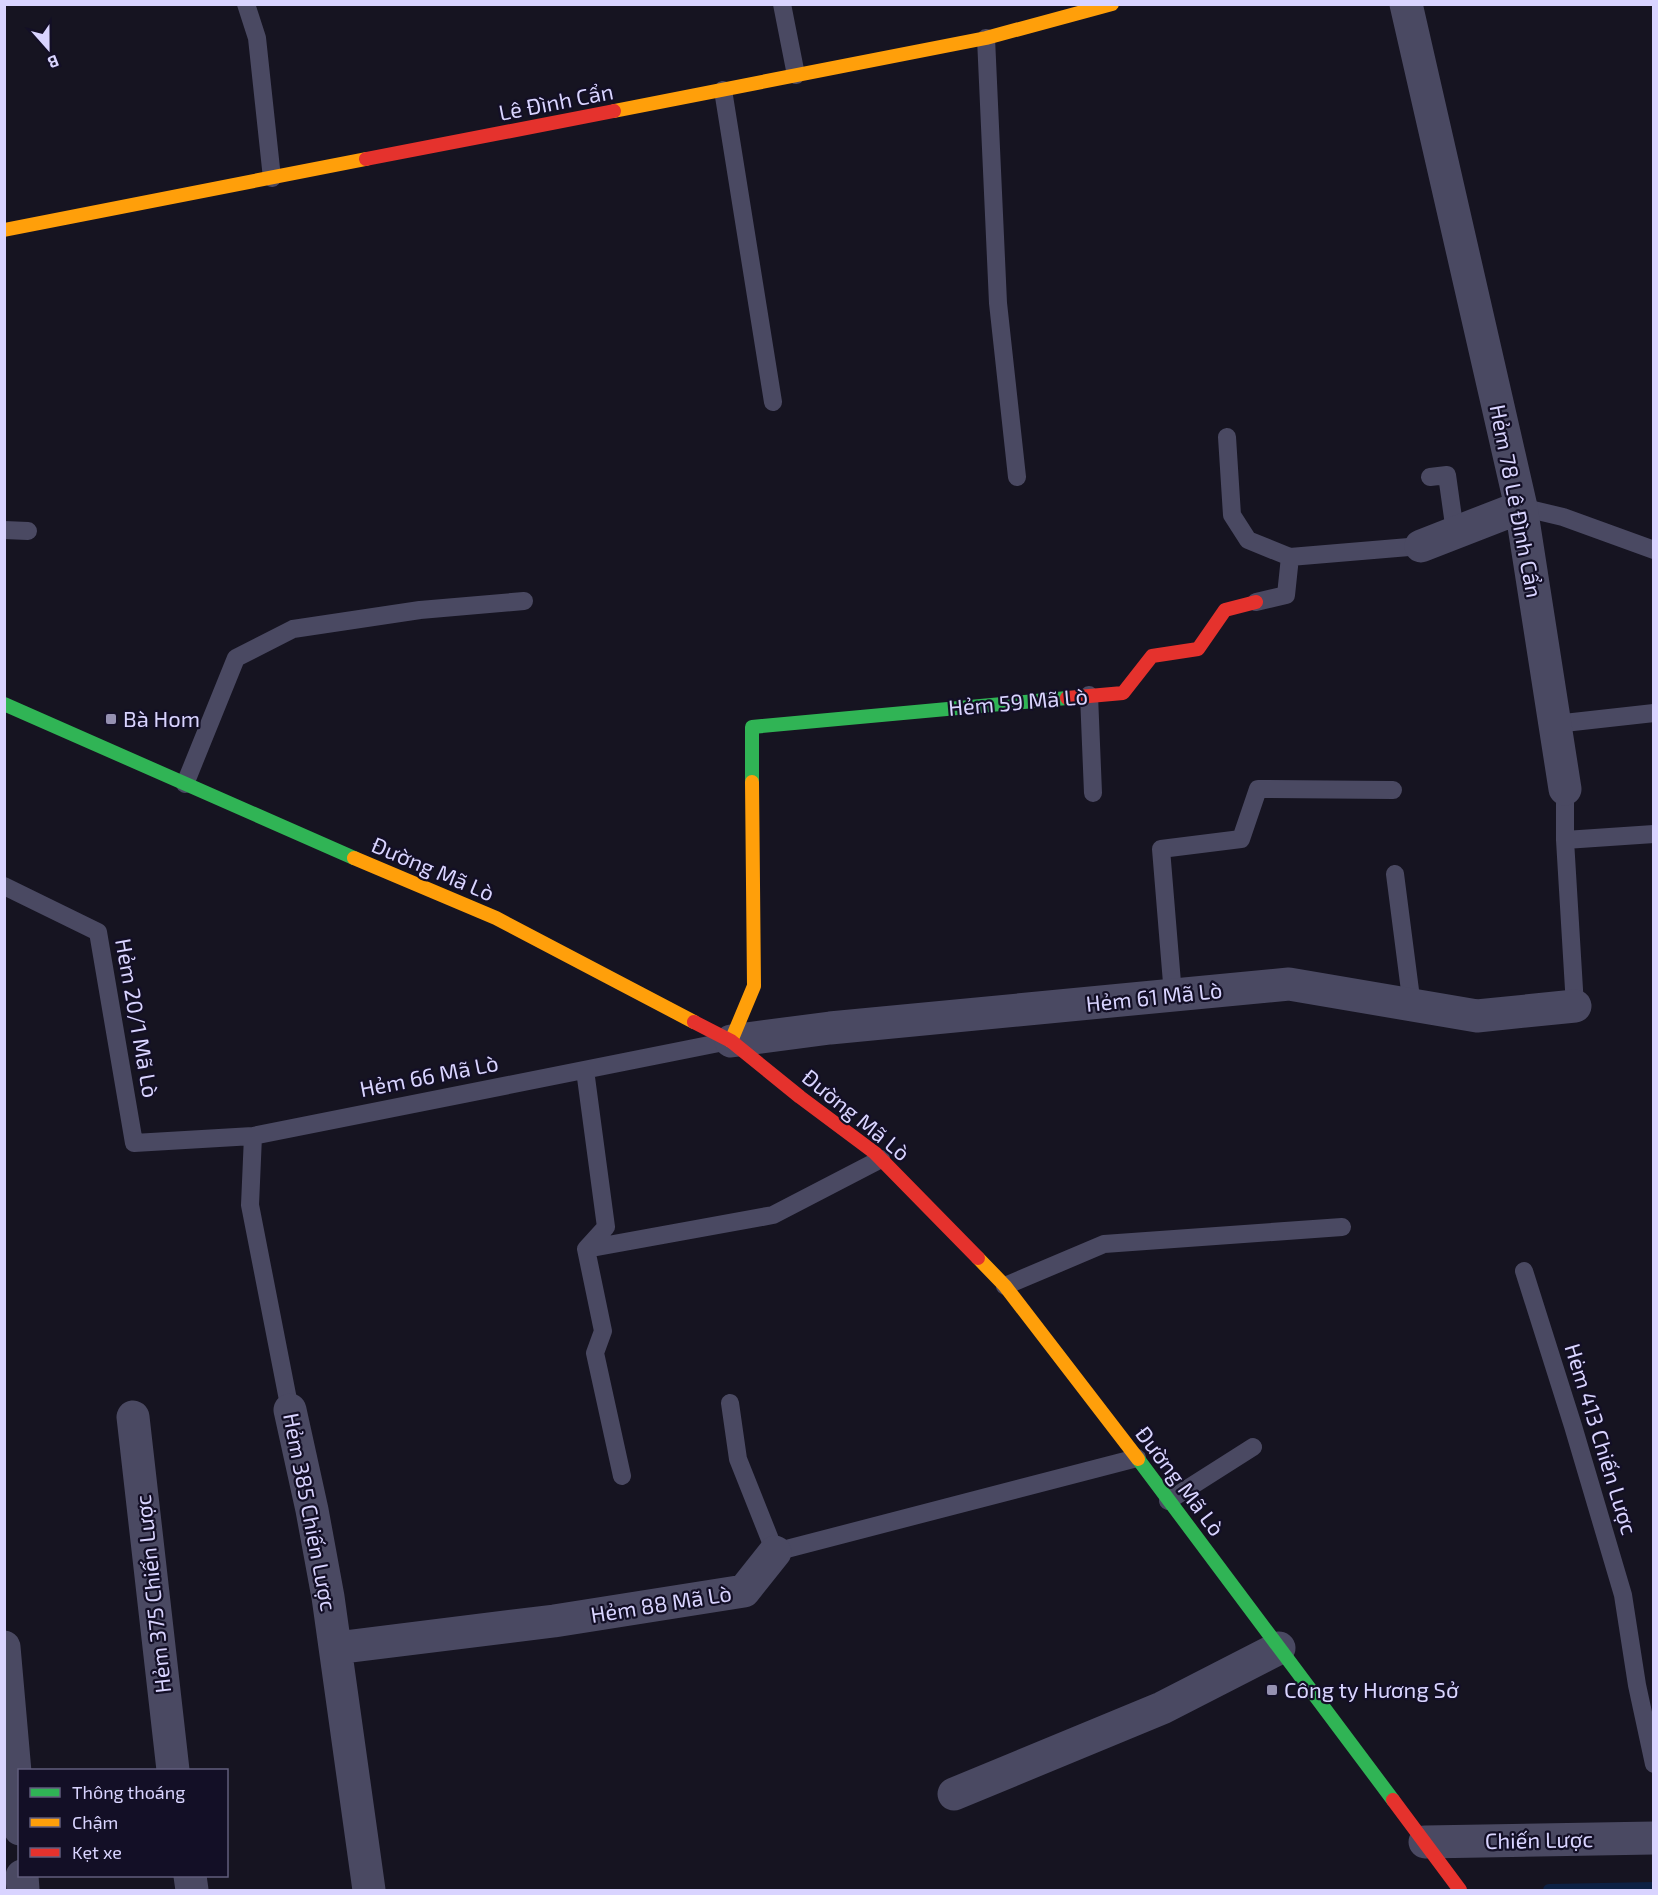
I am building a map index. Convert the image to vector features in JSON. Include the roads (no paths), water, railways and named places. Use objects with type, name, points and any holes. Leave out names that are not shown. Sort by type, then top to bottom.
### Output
[{"type":"street","name":"Lê Đình Cẩn","points":[[4,230],[987,38],[1112,4]]},
{"type":"street","name":"Hẻm 78 Lê Đình Cẩn","points":[[1406,4],[1521,507],[1565,789]]},
{"type":"street","points":[[1421,546],[1521,507]]},
{"type":"street","name":"Hẻm 59 Mã Lò","points":[[731,1041],[754,986],[752,727],[1123,693],[1152,656],[1198,649],[1225,610],[1256,602]]},
{"type":"street","name":"Đường Mã Lò","points":[[4,704],[288,831],[496,918],[731,1041],[881,1159],[1005,1286],[1280,1647],[1460,1890]]},
{"type":"street","name":"Hẻm 61 Mã Lò","points":[[731,1041],[830,1028],[1288,984],[1477,1017],[1575,1006]]},
{"type":"street","name":"Hẻm 385 Chiến Lược","points":[[290,1410],[312,1510],[336,1648],[369,1890]]},
{"type":"street","name":"Hẻm 375 Chiến Lược","points":[[133,1417],[174,1769]]},
{"type":"street","name":"Hẻm 88 Mã Lò","points":[[336,1648],[554,1621],[744,1591],[775,1552]]},
{"type":"street","points":[[4,1647],[18,1806]]},
{"type":"street","points":[[954,1794],[1162,1708],[1280,1647]]},
{"type":"street","name":"Chiến Lược","points":[[1429,1848],[1653,1838]]},
{"type":"lane","points":[[246,4],[257,38],[272,178]]},
{"type":"lane","points":[[782,4],[796,75]]},
{"type":"lane","points":[[987,38],[998,303],[1017,477]]},
{"type":"lane","points":[[723,90],[773,402]]},
{"type":"lane","points":[[1227,437],[1232,515],[1248,540],[1290,557],[1421,546]]},
{"type":"lane","points":[[1430,477],[1447,476],[1455,532]]},
{"type":"lane","points":[[1521,507],[1563,517],[1653,549]]},
{"type":"lane","points":[[4,530],[28,531]]},
{"type":"lane","name":"Hẻm 59 Mã Lò","points":[[1256,602],[1286,595],[1290,557]]},
{"type":"lane","points":[[185,784],[236,658],[294,628],[420,610],[524,602]]},
{"type":"lane","points":[[1089,695],[1093,793]]},
{"type":"lane","points":[[1555,724],[1653,712]]},
{"type":"lane","points":[[1173,995],[1161,849],[1241,839],[1258,789],[1393,790]]},
{"type":"lane","name":"Hẻm 78 Lê Đình Cẩn","points":[[1565,789],[1564,840],[1575,1006]]},
{"type":"lane","points":[[1564,840],[1653,834]]},
{"type":"lane","points":[[1395,874],[1412,1005]]},
{"type":"lane","name":"Hẻm 20/1 Mã Lò","points":[[4,886],[98,932],[134,1143]]},
{"type":"lane","name":"Hẻm 66 Mã Lò","points":[[134,1143],[253,1136],[731,1041]]},
{"type":"lane","points":[[585,1070],[606,1227],[586,1249]]},
{"type":"lane","name":"Hẻm 385 Chiến Lược","points":[[253,1136],[250,1205],[290,1410]]},
{"type":"lane","points":[[586,1249],[773,1215],[881,1159]]},
{"type":"lane","points":[[1005,1286],[1104,1244],[1342,1227]]},
{"type":"lane","points":[[586,1249],[603,1331],[595,1353],[622,1476]]},
{"type":"lane","name":"Hėm 413 Chiến Lược","points":[[1524,1271],[1623,1595],[1653,1764]]},
{"type":"lane","points":[[730,1403],[738,1458],[775,1552],[1137,1458]]},
{"type":"lane","points":[[1168,1501],[1253,1447]]},
{"type":"waterway","points":[[1549,1890],[1654,1888]]},
{"type":"place","name":"Bà Hom","points":[[111,719]]},
{"type":"place","name":"Công ty Hương Sở","points":[[1272,1690]]}]
